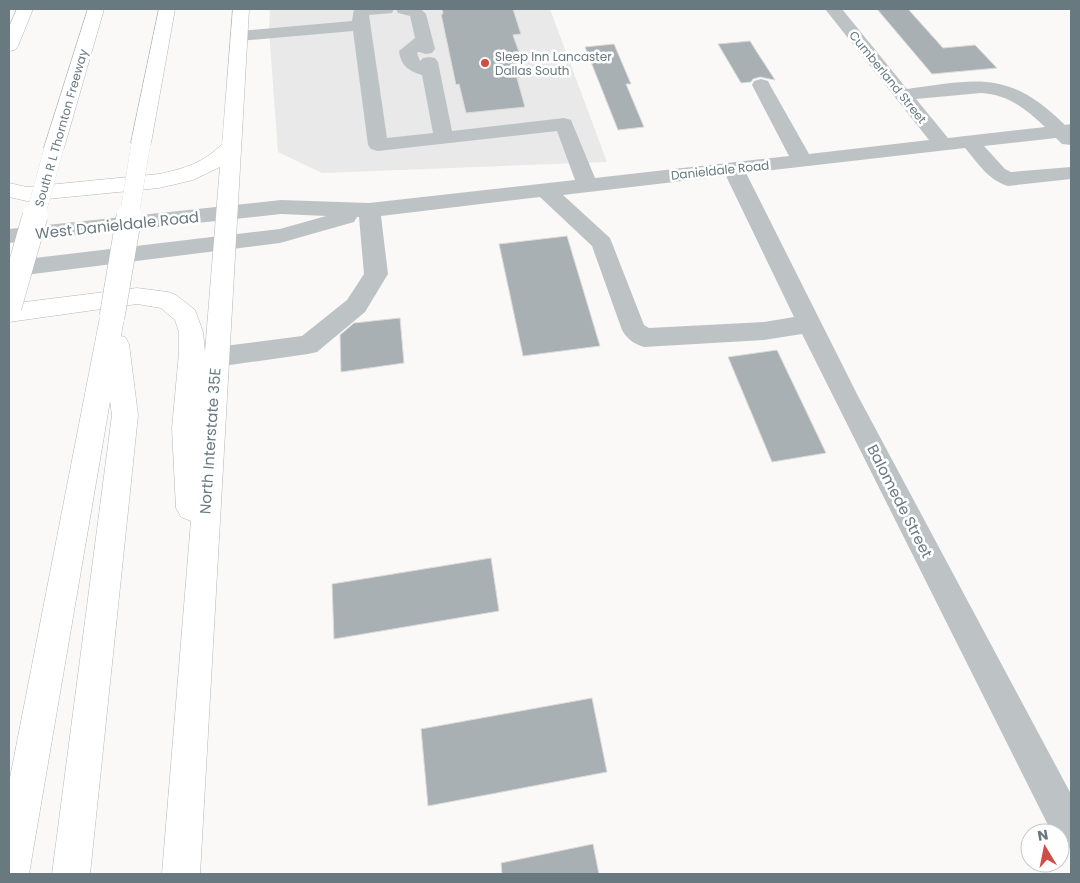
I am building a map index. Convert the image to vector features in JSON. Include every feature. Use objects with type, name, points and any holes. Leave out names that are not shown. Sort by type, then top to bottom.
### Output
[{"type":"main road","points":[[9,61],[11,41],[25,9]]},
{"type":"main road","name":"South R L Thornton Freeway","points":[[9,307],[17,242],[54,148],[96,9]]},
{"type":"main road","points":[[10,874],[112,318],[141,143],[167,9]]},
{"type":"main road","name":"North Interstate 35E","points":[[181,874],[241,9]]},
{"type":"main road","points":[[9,190],[27,194],[160,181],[186,175],[206,167],[220,158],[231,146]]},
{"type":"main road","points":[[9,313],[137,296],[168,301],[186,316],[191,332],[192,353],[186,428],[199,622]]},
{"type":"main road","points":[[72,874],[125,415],[112,318]]},
{"type":"street","points":[[386,9],[361,11],[361,25],[378,145],[564,124],[588,185]]},
{"type":"street","points":[[404,9],[418,14],[444,138]]},
{"type":"street","name":"Cumberland Street","points":[[833,9],[943,145]]},
{"type":"street","points":[[239,36],[361,25]]},
{"type":"street","points":[[761,85],[802,160]]},
{"type":"street","points":[[903,95],[983,88],[1002,89],[1026,102],[1068,135]]},
{"type":"street","name":"Danieldale Road","points":[[226,213],[281,206],[369,210],[802,160],[970,142],[1068,135]]},
{"type":"street","points":[[970,142],[998,174],[1008,179],[1071,173]]},
{"type":"street","name":"Balomede Street","points":[[733,168],[851,407],[1071,831]]},
{"type":"street","points":[[545,190],[602,243],[634,330],[644,338],[764,331],[810,324]]},
{"type":"street","points":[[216,357],[308,345],[356,306],[376,274],[369,210]]},
{"type":"street","name":"Danieldale Road","points":[[224,243],[280,236],[369,210]]},
{"type":"street","name":"West Danieldale Road","points":[[17,242],[226,213]]},
{"type":"street","name":"West Danieldale Road","points":[[9,269],[224,243]]},
{"type":"shaded area","points":[[270,9],[550,9],[607,162],[322,173],[278,152],[269,30]]},
{"type":"building","name":"Sleep Inn Lancaster Dallas South","points":[[442,9],[513,9],[521,34],[513,35],[519,52],[513,52],[521,77],[517,78],[525,107],[466,113],[459,84],[456,85],[441,14],[443,14]]},
{"type":"building","points":[[877,9],[908,9],[943,48],[975,45],[997,68],[932,74]]},
{"type":"building","points":[[750,41],[775,80],[760,77],[753,79],[751,82],[741,83],[718,44]]},
{"type":"building","points":[[614,44],[631,84],[626,84],[644,127],[618,130],[585,47]]},
{"type":"building","points":[[567,236],[600,346],[523,356],[499,244]]},
{"type":"building","points":[[400,318],[404,363],[341,372],[340,335],[354,323]]},
{"type":"building","points":[[777,350],[826,453],[772,462],[728,357]]},
{"type":"building","points":[[491,558],[499,611],[334,639],[332,584]]},
{"type":"building","points":[[592,698],[607,772],[428,806],[421,729]]},
{"type":"building","points":[[593,844],[599,874],[502,874],[501,863]]},
{"type":"place","name":"Sleep Inn Lancaster Dallas South","points":[[485,63]]}]
